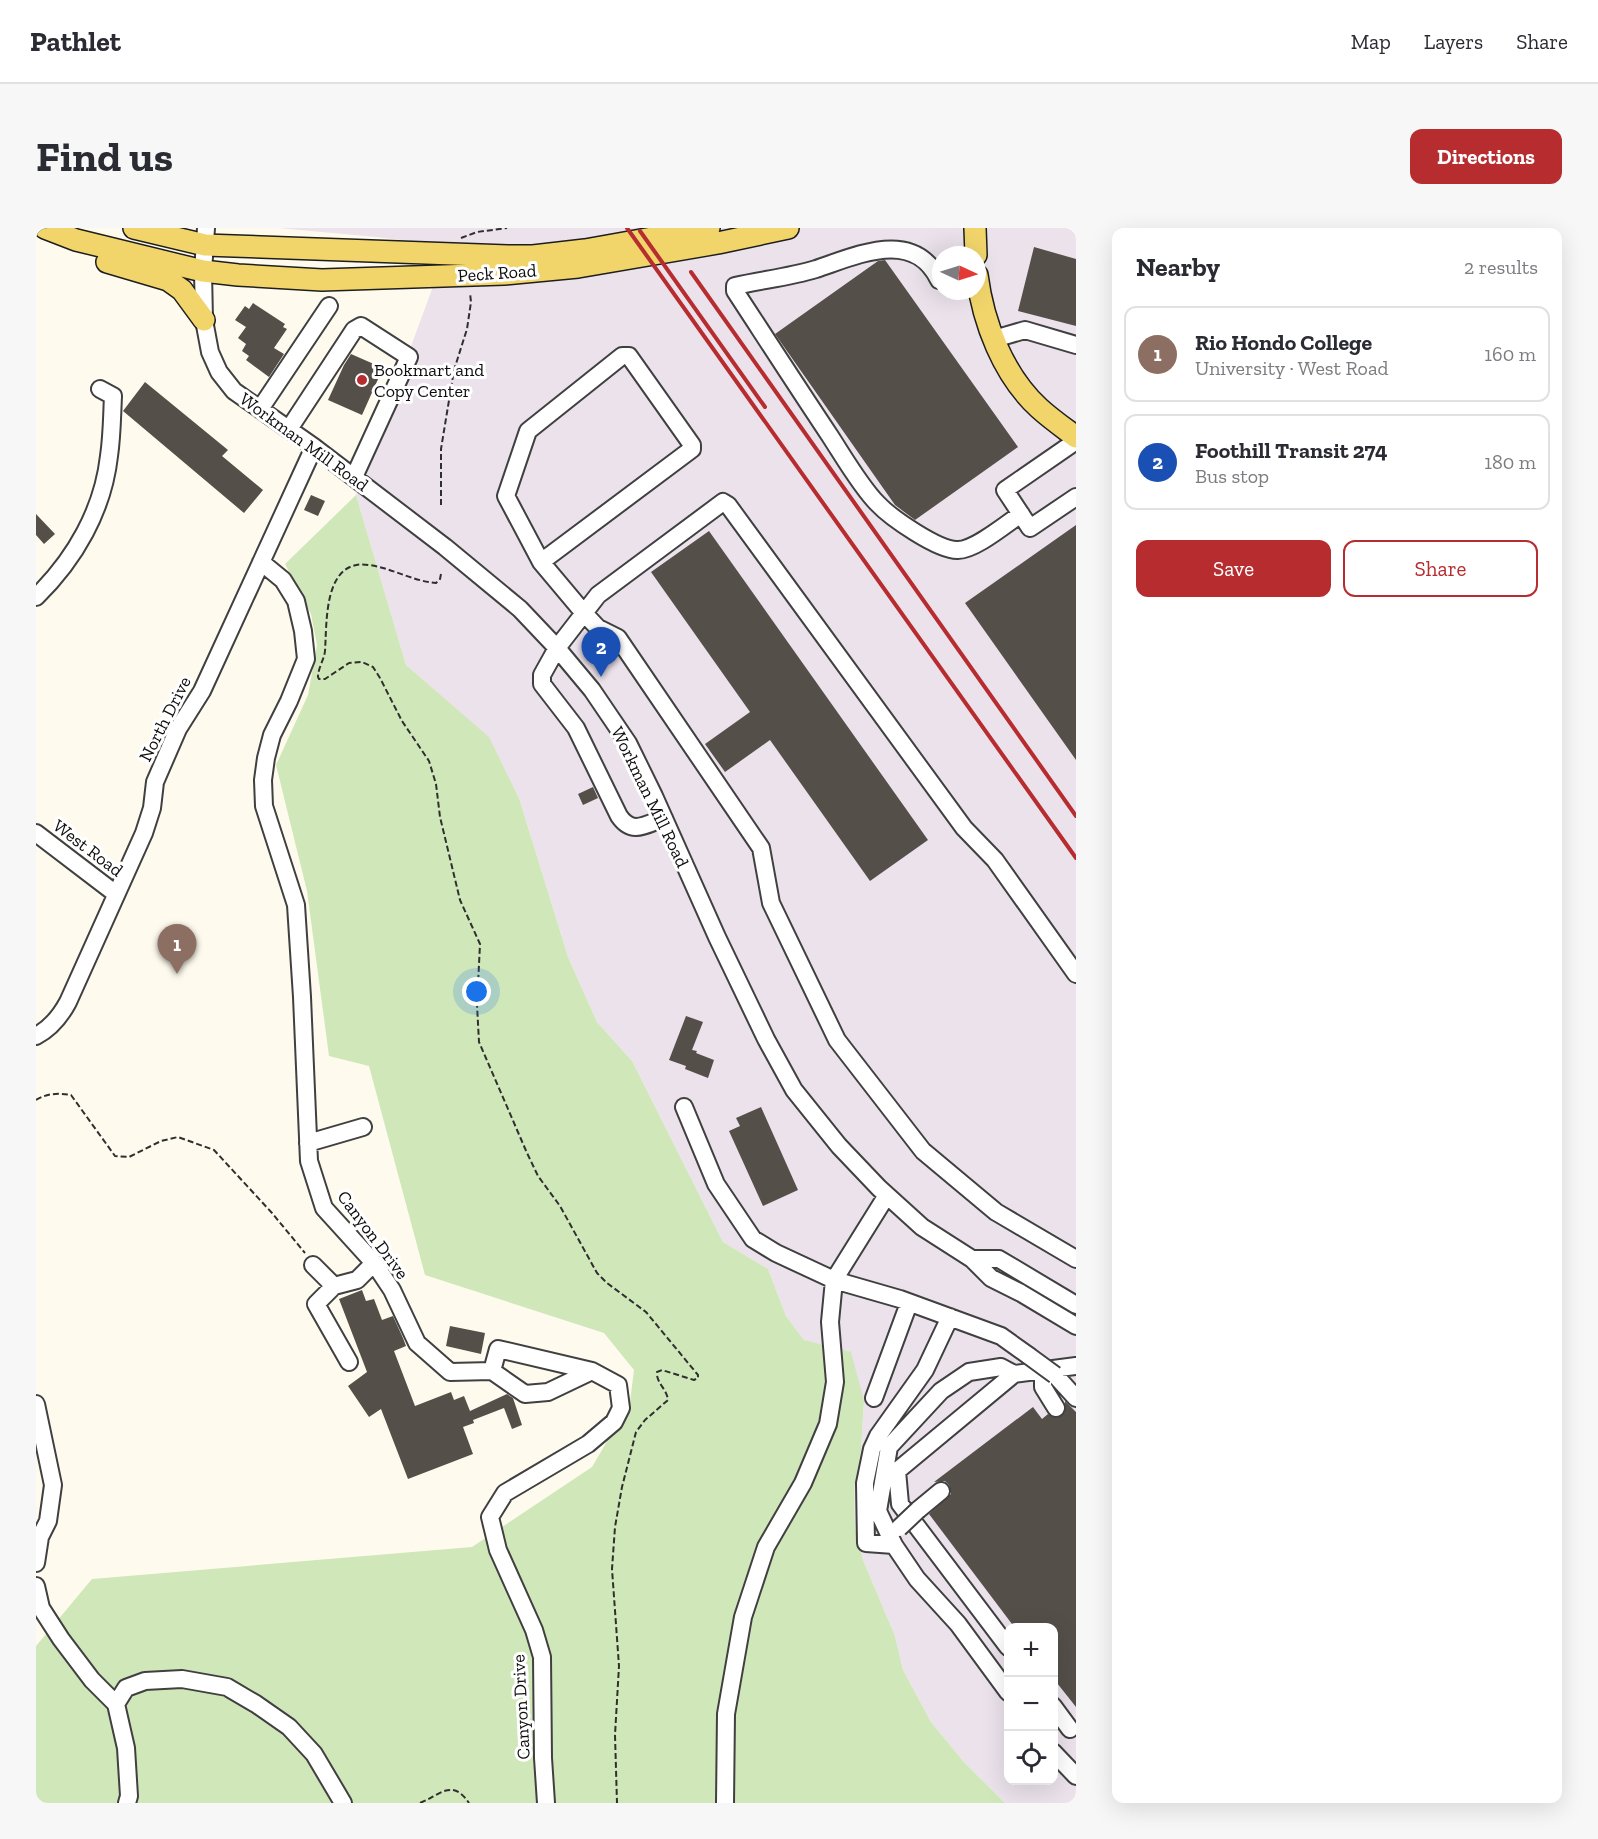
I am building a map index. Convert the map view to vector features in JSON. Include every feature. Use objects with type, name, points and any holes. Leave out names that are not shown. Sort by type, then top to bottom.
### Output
[{"type":"main road","points":[[134,228],[206,237]]},
{"type":"main road","name":"Peck Road","points":[[206,237],[533,256],[585,250],[709,228]]},
{"type":"main road","name":"Peck Road","points":[[202,271],[322,280],[504,274],[578,267],[718,243],[788,228]]},
{"type":"main road","points":[[975,228],[976,246]]},
{"type":"main road","points":[[48,229],[76,240],[202,271]]},
{"type":"main road","points":[[48,229],[63,246],[168,280],[182,290],[204,320]]},
{"type":"main road","points":[[982,300],[986,319],[994,339],[1016,381],[1038,408],[1076,439]]},
{"type":"street","name":"Workman Mill Road","points":[[206,237],[202,271],[204,320],[210,352],[219,372],[234,391],[354,477],[484,579],[520,609],[557,648],[592,690],[628,743],[756,1019],[794,1090],[839,1146],[922,1227],[972,1259],[991,1278],[1076,1326]]},
{"type":"street","points":[[932,268],[924,258],[893,245],[868,250],[815,269],[735,285],[735,291],[837,447],[876,502],[887,512],[911,530],[952,550],[962,550],[974,545],[1021,514]]},
{"type":"street","points":[[260,409],[329,306]]},
{"type":"street","points":[[289,429],[354,330],[362,326],[409,357],[354,477]]},
{"type":"street","points":[[994,339],[1025,330],[1076,345]]},
{"type":"street","points":[[541,562],[692,449],[692,445],[629,356],[622,356],[528,431],[506,496],[541,562],[598,628],[618,638],[761,848],[771,903],[837,1040],[923,1151],[996,1212],[1076,1259]]},
{"type":"street","points":[[36,597],[69,559],[84,535],[96,508],[109,456],[113,396],[100,389]]},
{"type":"street","points":[[1076,439],[1005,490],[1030,528],[1076,497]]},
{"type":"street","name":"North Drive","points":[[36,1036],[48,1029],[61,1014],[144,833],[152,807],[155,782],[178,729],[202,691],[314,447]]},
{"type":"street","points":[[664,818],[642,826],[632,828],[626,826],[576,728],[542,684],[542,675],[557,648],[598,595],[723,502],[728,505],[964,828],[995,860],[1076,974]]},
{"type":"street","name":"Canyon Drive","points":[[261,562],[284,580],[296,601],[303,631],[306,659],[272,735],[266,758],[264,806],[296,905],[309,1161],[324,1208],[374,1263],[392,1290],[417,1343],[450,1372],[492,1371]]},
{"type":"street","name":"West Road","points":[[36,834],[116,894]]},
{"type":"street","points":[[684,1107],[716,1184],[753,1239],[776,1253],[834,1280],[909,1303],[1001,1336],[1076,1398]]},
{"type":"street","points":[[308,1143],[363,1127]]},
{"type":"street","points":[[724,1803],[726,1714],[743,1617],[766,1547],[803,1483],[828,1424],[835,1382],[830,1322],[834,1280],[887,1195]]},
{"type":"street","name":"Workman Mill Road","points":[[972,1259],[999,1259],[1076,1305]]},
{"type":"street","points":[[349,1362],[316,1304],[334,1286],[357,1281],[374,1263]]},
{"type":"street","points":[[313,1265],[334,1286]]},
{"type":"street","points":[[874,1398],[909,1303]]},
{"type":"street","points":[[941,1491],[918,1510],[895,1538],[866,1543],[865,1483],[872,1449],[878,1436],[925,1370],[950,1317]]},
{"type":"street","points":[[498,1349],[592,1371],[548,1392],[525,1394],[492,1371],[498,1349]]},
{"type":"street","points":[[1004,1642],[900,1504],[897,1471],[1014,1374],[1076,1366]]},
{"type":"street","points":[[1004,1687],[958,1624],[917,1579],[878,1510],[890,1447],[940,1391],[969,1372],[1001,1367],[1014,1374]]},
{"type":"street","points":[[1042,1369],[1043,1388],[1056,1408]]},
{"type":"street","name":"Canyon Drive","points":[[546,1803],[542,1657],[534,1630],[498,1550],[490,1517],[505,1493],[588,1444],[614,1422],[621,1408],[618,1385],[592,1371]]},
{"type":"street","points":[[36,1404],[53,1485],[48,1521],[38,1531],[36,1563]]},
{"type":"street","points":[[36,1586],[41,1608],[61,1639],[92,1680],[116,1704],[126,1748],[128,1803]]},
{"type":"street","points":[[116,1704],[126,1688],[145,1681],[182,1679],[227,1686],[288,1727],[314,1754],[343,1803]]},
{"type":"street","points":[[1058,1713],[1070,1729]]},
{"type":"street","points":[[1058,1757],[1076,1776]]},
{"type":"path","points":[[460,240],[461,236],[507,228]]},
{"type":"path","points":[[441,505],[441,449],[456,360],[465,341],[471,302],[469,287]]},
{"type":"path","points":[[441,574],[436,583],[371,565],[358,565],[343,572],[333,587],[327,606],[324,654],[318,677],[325,679],[349,663],[362,662],[373,668],[381,678],[396,711],[429,761],[434,775],[440,817],[460,900],[480,944],[477,1005],[479,1042],[524,1145],[538,1176],[560,1206],[597,1273],[646,1312],[698,1375],[698,1378],[694,1380],[662,1370],[657,1372],[668,1400],[645,1420],[636,1432],[622,1486],[615,1527],[612,1569],[619,1666],[615,1745],[617,1803]]},
{"type":"path","points":[[36,1101],[43,1096],[71,1095],[115,1156],[129,1157],[160,1141],[178,1137],[214,1150],[300,1245],[313,1265]]},
{"type":"path","points":[[420,1803],[444,1791],[453,1790],[461,1793],[469,1803]]},
{"type":"shaded area","points":[[278,228],[1076,228],[1076,1803],[1005,1803],[963,1761],[931,1722],[903,1670],[895,1636],[863,1560],[855,1527],[854,1488],[861,1451],[864,1401],[817,1345],[804,1340],[786,1316],[768,1269],[723,1242],[632,1061],[597,1022],[568,957],[519,798],[489,738],[406,665],[356,495],[448,246]]},
{"type":"green space","points":[[356,495],[406,665],[489,737],[519,798],[568,957],[597,1022],[632,1061],[723,1242],[768,1269],[786,1316],[804,1340],[851,1352],[864,1401],[861,1451],[854,1488],[855,1527],[863,1560],[895,1636],[903,1670],[931,1722],[963,1761],[1005,1803],[36,1803],[36,1646],[92,1579],[472,1547],[592,1467],[630,1402],[634,1370],[604,1333],[425,1275],[369,1066],[329,1056],[307,891],[276,765],[308,695],[317,645],[311,614],[285,564]]},
{"type":"building","points":[[1034,247],[1076,259],[1076,326],[1018,311]]},
{"type":"building","points":[[885,260],[1018,447],[915,520],[895,505],[775,334],[878,261]]},
{"type":"building","points":[[253,303],[285,324],[283,327],[287,329],[274,348],[284,354],[269,377],[246,360],[249,356],[242,351],[246,344],[238,338],[246,327],[235,320],[245,306],[249,309]]},
{"type":"building","points":[[351,354],[383,368],[362,415],[328,400]]},
{"type":"building","points":[[145,382],[228,450],[222,456],[263,490],[244,513],[123,411]]},
{"type":"building","points":[[311,495],[325,501],[318,516],[304,510]]},
{"type":"building","points":[[36,514],[55,534],[44,544],[36,535]]},
{"type":"building","points":[[1076,525],[1076,760],[965,603]]},
{"type":"building","points":[[709,531],[928,840],[870,881],[770,740],[725,772],[705,744],[750,712],[651,572]]},
{"type":"building","points":[[593,787],[598,798],[583,805],[578,794]]},
{"type":"building","points":[[686,1016],[703,1022],[692,1050],[714,1060],[708,1078],[669,1060]]},
{"type":"building","points":[[761,1107],[798,1190],[763,1206],[729,1131],[740,1126],[736,1118]]},
{"type":"building","points":[[362,1290],[366,1301],[374,1299],[382,1320],[393,1316],[406,1346],[394,1351],[415,1406],[451,1392],[454,1400],[464,1396],[470,1411],[507,1394],[513,1398],[522,1425],[512,1429],[504,1408],[473,1420],[474,1423],[463,1427],[473,1454],[408,1479],[381,1409],[369,1417],[348,1386],[367,1372],[339,1299]]},
{"type":"building","points":[[450,1326],[485,1333],[481,1354],[446,1346]]},
{"type":"building","points":[[1065,1401],[1076,1412],[1076,1707],[1058,1684],[1058,1623],[1011,1623],[929,1514],[951,1494],[949,1485],[945,1481],[934,1482],[1033,1407],[1042,1419],[1048,1414],[1057,1418],[1065,1412]]},
{"type":"railway","points":[[627,228],[1076,858]]},
{"type":"railway","points":[[640,231],[765,407]]},
{"type":"railway","points":[[691,272],[1076,816]]},
{"type":"place","name":"Bookmart and Copy Center","points":[[362,380]]},
{"type":"place","name":"Foothill Transit 274","points":[[601,677]]},
{"type":"place","name":"Rio Hondo College","points":[[177,974]]}]
